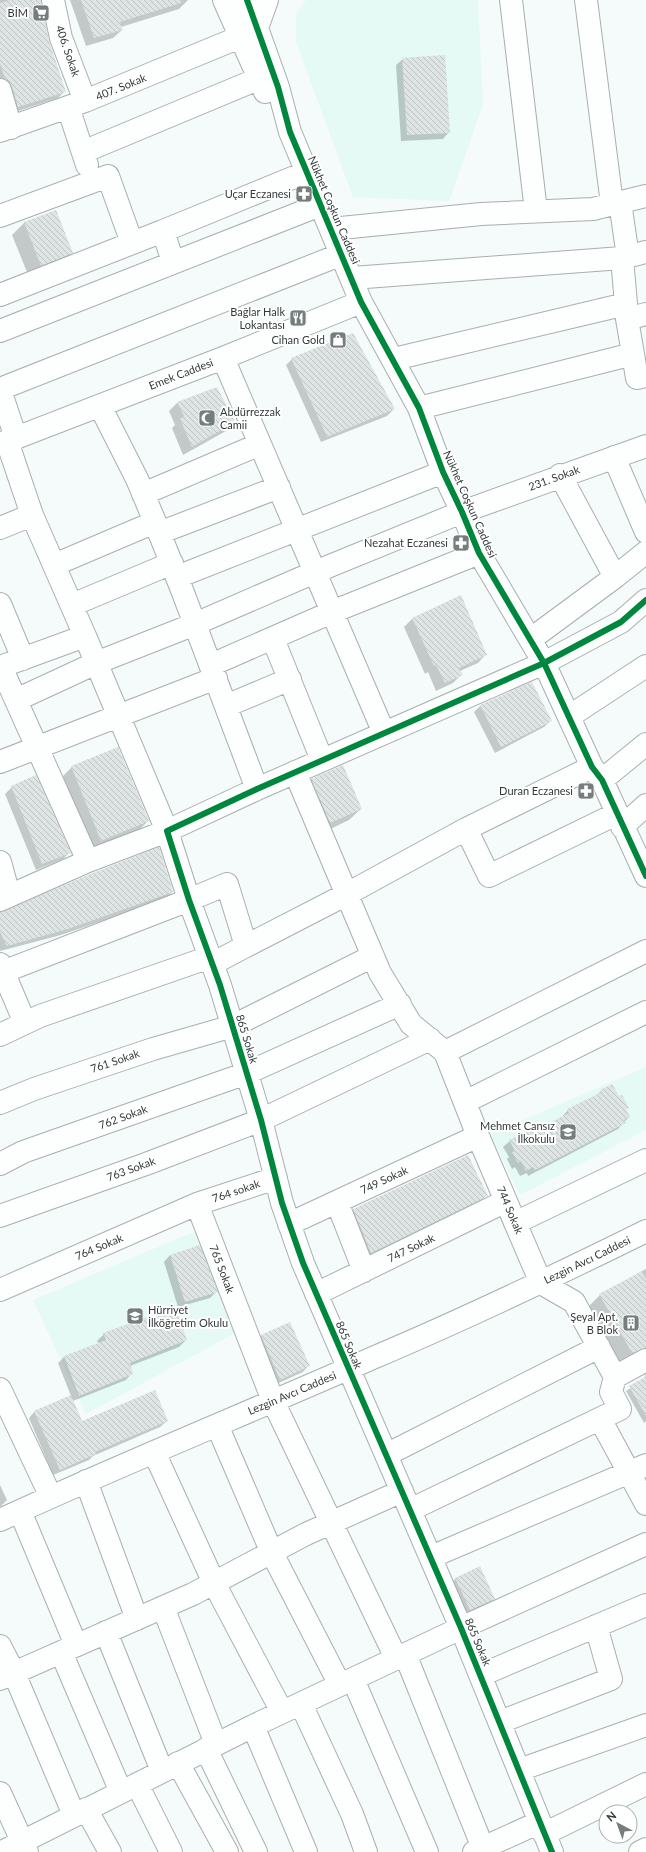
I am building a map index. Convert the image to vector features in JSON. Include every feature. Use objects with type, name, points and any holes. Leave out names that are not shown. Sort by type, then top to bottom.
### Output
[{"type":"street","name":"406. Sokak","points":[[53,0],[77,104],[83,152],[93,181]]},
{"type":"street","points":[[224,0],[249,32],[278,87],[290,132]]},
{"type":"street","points":[[247,0],[249,32],[258,79],[290,132]]},
{"type":"street","points":[[249,32],[267,0]]},
{"type":"street","points":[[511,0],[536,211]]},
{"type":"street","points":[[586,0],[616,203],[632,256],[633,354],[637,378],[646,376]]},
{"type":"street","name":"407. Sokak","points":[[5,130],[77,104],[249,32]]},
{"type":"street","points":[[83,152],[258,79]]},
{"type":"street","points":[[0,90],[5,130]]},
{"type":"street","name":"Nükhet Coşkun Caddesi","points":[[290,132],[361,302],[394,359],[419,408],[443,472],[479,553],[544,663],[619,821],[645,872]]},
{"type":"street","points":[[0,295],[306,172]]},
{"type":"street","points":[[0,216],[108,176],[132,243]]},
{"type":"street","points":[[331,229],[481,214],[593,209],[646,196]]},
{"type":"street","points":[[0,331],[320,204]]},
{"type":"street","points":[[163,230],[173,262]]},
{"type":"street","points":[[0,390],[342,254]]},
{"type":"street","points":[[352,278],[632,256]]},
{"type":"street","name":"Emek Caddesi","points":[[7,441],[223,358],[361,302]]},
{"type":"street","points":[[394,359],[633,312]]},
{"type":"street","points":[[419,408],[633,354]]},
{"type":"street","points":[[223,358],[384,733]]},
{"type":"street","name":"865 Sokak","points":[[0,390],[7,441],[32,515],[72,605],[166,832],[211,960],[233,1026],[261,1120],[282,1203],[289,1224],[316,1294],[481,1675],[545,1836]]},
{"type":"street","points":[[100,406],[143,494],[157,527],[257,789]]},
{"type":"street","points":[[143,494],[260,444]]},
{"type":"street","name":"231. Sokak","points":[[16,700],[96,663],[195,624],[315,572],[462,512],[560,475],[646,446]]},
{"type":"street","points":[[614,457],[646,532]]},
{"type":"street","points":[[72,605],[296,529],[443,472]]},
{"type":"street","points":[[560,475],[615,577]]},
{"type":"street","points":[[54,565],[157,527],[279,488]]},
{"type":"street","points":[[0,528],[32,515]]},
{"type":"street","points":[[531,639],[615,577],[646,552]]},
{"type":"street","points":[[0,762],[119,717],[213,672],[273,639],[332,612],[479,553]]},
{"type":"street","points":[[0,862],[4,897],[88,861],[166,832],[295,772],[544,663],[621,622],[646,600]]},
{"type":"street","points":[[0,604],[23,659]]},
{"type":"street","points":[[85,636],[0,667],[88,861]]},
{"type":"street","points":[[273,639],[322,760]]},
{"type":"street","points":[[570,716],[646,666]]},
{"type":"street","points":[[226,706],[290,679]]},
{"type":"street","points":[[0,1035],[40,1016],[211,960],[246,946],[347,894],[466,829],[597,773],[646,744]]},
{"type":"street","points":[[295,772],[380,973],[411,1024],[437,1045]]},
{"type":"street","points":[[466,829],[489,876],[619,821],[646,805]]},
{"type":"street","points":[[25,1023],[1,969],[189,900],[228,884],[246,946]]},
{"type":"street","name":"763 Sokak","points":[[0,1216],[146,1164],[261,1120],[437,1045],[646,951]]},
{"type":"street","name":"761 Sokak","points":[[0,1103],[34,1089],[153,1049],[233,1026],[373,956]]},
{"type":"street","name":"762 Sokak","points":[[0,1164],[23,1152],[247,1073],[400,1004]]},
{"type":"street","points":[[465,1102],[646,1012]]},
{"type":"street","name":"744 Sokak","points":[[437,1045],[465,1102],[541,1283]]},
{"type":"street","name":"749 Sokak","points":[[289,1224],[478,1136]]},
{"type":"street","points":[[515,1223],[646,1160]]},
{"type":"street","name":"764 sokak","points":[[197,1204],[276,1178]]},
{"type":"street","points":[[337,1202],[364,1271]]},
{"type":"street","name":"747 Sokak","points":[[316,1294],[506,1202]]},
{"type":"street","name":"764 Sokak","points":[[0,1290],[197,1204]]},
{"type":"street","name":"765 Sokak","points":[[197,1204],[273,1401],[331,1523],[400,1656],[479,1850]]},
{"type":"street","name":"Lezgin Avcı Caddesi","points":[[0,1520],[86,1481],[349,1369],[541,1283],[646,1231]]},
{"type":"street","points":[[7,1676],[137,1619],[214,1583],[331,1523],[406,1500],[620,1409],[611,1392],[615,1377],[574,1302],[541,1283]]},
{"type":"street","points":[[386,1455],[599,1347]]},
{"type":"street","points":[[615,1377],[646,1360]]},
{"type":"street","points":[[0,1389],[50,1497]]},
{"type":"street","points":[[600,1418],[637,1469],[646,1504]]},
{"type":"street","points":[[217,1425],[272,1553],[346,1682],[427,1852]]},
{"type":"street","points":[[154,1452],[214,1583],[291,1708],[352,1814],[366,1852]]},
{"type":"street","points":[[431,1557],[637,1469]]},
{"type":"street","points":[[86,1481],[137,1619]]},
{"type":"street","points":[[20,1510],[68,1649],[129,1788],[171,1852]]},
{"type":"street","points":[[2,1852],[24,1847],[80,1812],[252,1726],[400,1656],[646,1544]]},
{"type":"street","points":[[163,1607],[211,1746],[256,1852]]},
{"type":"street","points":[[481,1675],[596,1626],[644,1610]]},
{"type":"street","points":[[500,1722],[611,1679],[596,1626]]},
{"type":"street","points":[[106,1632],[170,1767],[227,1852]]},
{"type":"street","points":[[0,1646],[7,1676],[80,1812],[110,1852]]},
{"type":"street","points":[[519,1770],[646,1725]]},
{"type":"street","points":[[252,1726],[306,1852]]},
{"type":"street","points":[[479,1850],[545,1836],[646,1784]]},
{"type":"street","points":[[0,1793],[24,1847]]},
{"type":"street","points":[[640,1852],[646,1850]]},
{"type":"shaded area","points":[[306,0],[478,0],[483,105],[449,201],[353,197],[296,42],[296,14]]},
{"type":"shaded area","name":"Mehmet Cansız İlkokulu","points":[[646,1067],[646,1130],[520,1195],[490,1134]]},
{"type":"shaded area","name":"Hürriyet İlköğretim Okulu","points":[[196,1231],[237,1332],[86,1414],[33,1300]]},
{"type":"building","points":[[10,0],[41,0],[49,41],[66,92],[18,107],[12,87],[9,81],[5,79],[0,63],[0,3]]},
{"type":"building","points":[[81,0],[180,0],[181,3],[120,22],[123,30],[94,38]]},
{"type":"building","points":[[445,55],[450,133],[407,135],[402,58]]},
{"type":"building","points":[[56,210],[73,253],[41,266],[24,222]]},
{"type":"building","points":[[353,333],[395,409],[327,437],[291,358]]},
{"type":"building","name":"Abdürrezzak Camii","points":[[217,387],[235,422],[192,447],[180,419],[184,416],[177,402]]},
{"type":"building","points":[[461,595],[487,655],[459,668],[463,675],[445,683],[436,665],[434,666],[412,618]]},
{"type":"building","points":[[532,682],[552,721],[501,747],[480,705]]},
{"type":"building","points":[[118,747],[149,821],[101,841],[71,766]]},
{"type":"building","points":[[343,765],[362,809],[330,823],[311,779]]},
{"type":"building","points":[[36,775],[71,853],[42,864],[11,786]]},
{"type":"building","points":[[159,847],[173,892],[68,929],[7,946],[0,932],[0,912]]},
{"type":"building","points":[[612,1084],[619,1096],[622,1095],[629,1108],[626,1109],[630,1117],[624,1120],[626,1123],[535,1170],[533,1167],[526,1171],[521,1161],[518,1163],[512,1152],[515,1151],[509,1140],[531,1129],[532,1132],[569,1113],[567,1109],[602,1092],[600,1090]]},
{"type":"building","points":[[468,1155],[488,1196],[371,1253],[353,1209]]},
{"type":"building","points":[[200,1245],[218,1292],[185,1302],[170,1255]]},
{"type":"building","name":"Şeyal Apt. B Blok","points":[[642,1271],[646,1279],[646,1348],[632,1353],[599,1294]]},
{"type":"building","points":[[175,1307],[187,1340],[130,1363],[133,1374],[79,1396],[64,1356],[106,1340],[103,1333]]},
{"type":"building","points":[[290,1322],[310,1366],[280,1380],[261,1335]]},
{"type":"building","points":[[646,1374],[646,1416],[629,1386],[645,1377],[644,1375]]},
{"type":"building","points":[[155,1390],[168,1421],[95,1452],[96,1454],[60,1470],[34,1411],[71,1395],[82,1421]]},
{"type":"building","points":[[480,1566],[495,1599],[470,1610],[455,1578]]},
{"type":"cycle path","points":[[247,0],[278,87],[290,132],[361,302],[419,408],[443,472],[479,553],[544,663],[592,767],[602,780],[646,876]]},
{"type":"cycle path","points":[[552,1852],[461,1628],[303,1263],[282,1203],[261,1120],[220,985],[189,900],[167,831],[257,789],[544,663],[621,622],[646,600]]},
{"type":"place","name":"BİM","points":[[41,13]]},
{"type":"place","name":"Uçar Eczanesi","points":[[304,194]]},
{"type":"place","name":"Bağlar Halk Lokantası","points":[[298,318]]},
{"type":"place","name":"Cihan Gold","points":[[338,340]]},
{"type":"place","name":"Abdürrezzak Camii","points":[[207,418]]},
{"type":"place","name":"Nezahat Eczanesi","points":[[461,543]]},
{"type":"place","name":"Duran Eczanesi","points":[[586,791]]},
{"type":"place","name":"Mehmet Cansız İlkokulu","points":[[568,1132]]},
{"type":"place","name":"Hürriyet İlköğretim Okulu","points":[[135,1316]]},
{"type":"place","name":"Şeyal Apt. B Blok","points":[[631,1323]]}]
